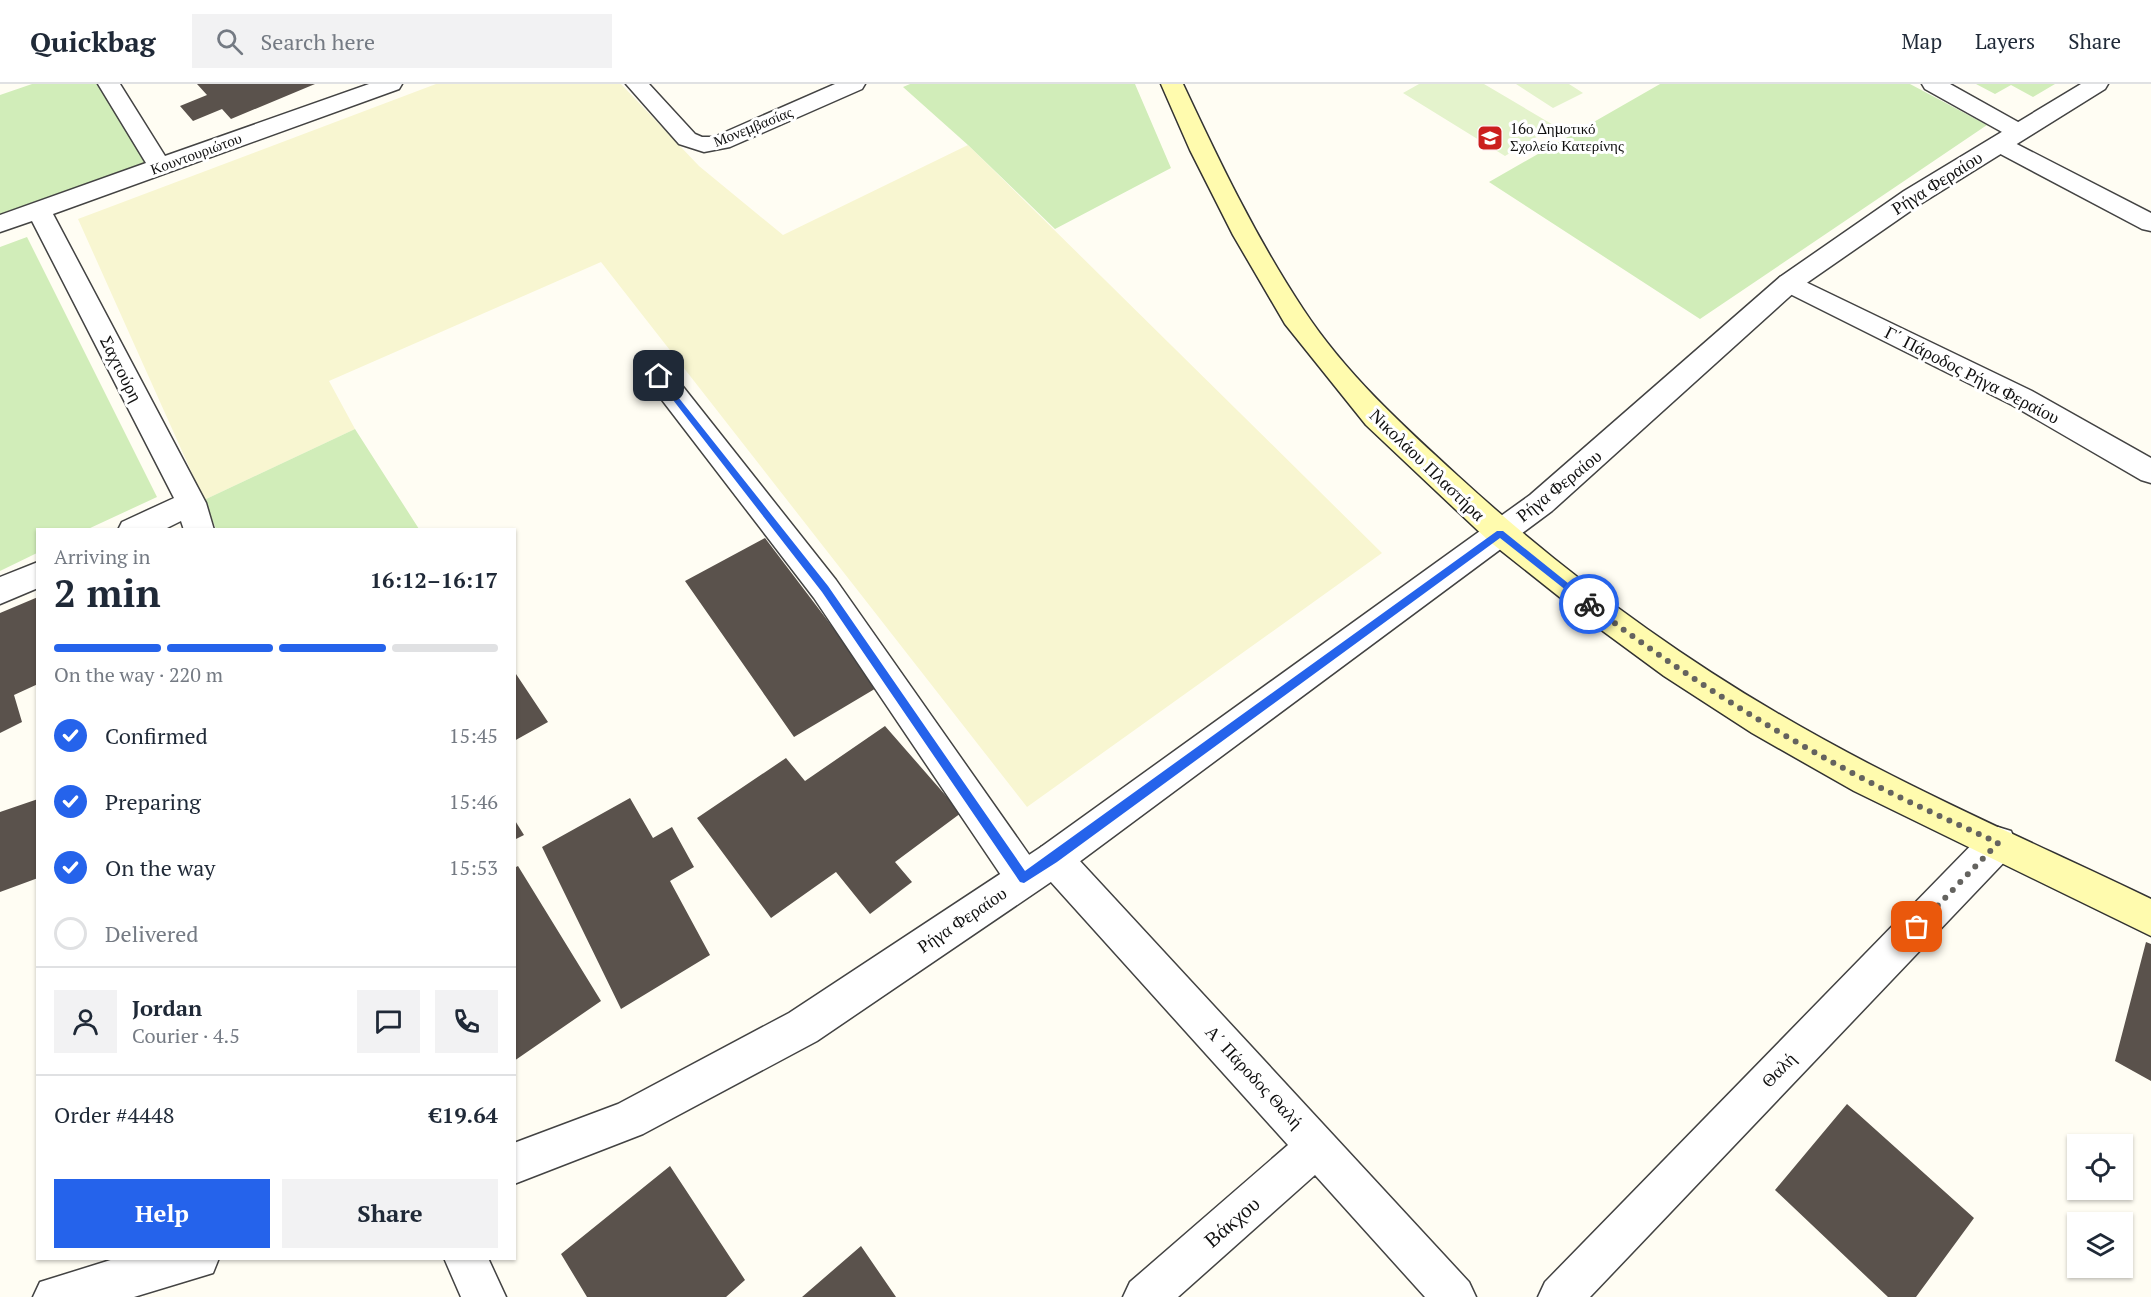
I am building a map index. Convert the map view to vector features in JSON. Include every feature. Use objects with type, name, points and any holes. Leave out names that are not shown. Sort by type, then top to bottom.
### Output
[{"type":"main road","name":"Νικολάου Πλαστήρα","points":[[1172,84],[1202,150],[1246,235],[1294,317],[1338,375],[1376,418],[1500,533],[1607,617],[1676,666],[1764,723],[1866,780],[2151,918]]},
{"type":"street","points":[[109,84],[160,166]]},
{"type":"street","name":"Κουντουριώτου","points":[[0,224],[391,84]]},
{"type":"street","name":"Μονεμβασίας","points":[[637,84],[687,140],[696,145],[709,146],[854,84]]},
{"type":"street","points":[[1933,84],[2009,138],[2151,223]]},
{"type":"street","name":"Ρήγα Φεραίου","points":[[516,1163],[629,1120],[803,1027],[1039,868],[1500,533],[1568,481],[1789,283],[1913,197],[2097,84]]},
{"type":"street","name":"Σαχτούρη","points":[[39,210],[195,516]]},
{"type":"street","name":"Γ΄ Πάροδος Ρήγα Φεραίου","points":[[1789,283],[2022,398],[2151,472]]},
{"type":"street","name":"Α΄ Πάροδος Θαλή","points":[[659,376],[1039,868],[1318,1146],[1454,1297]]},
{"type":"street","points":[[142,528],[195,516]]},
{"type":"street","points":[[0,591],[36,575]]},
{"type":"street","name":"Θαλή","points":[[1560,1297],[1998,843]]},
{"type":"street","name":"Βάκχου","points":[[1146,1297],[1318,1146]]},
{"type":"street","points":[[55,1297],[191,1260]]},
{"type":"street","points":[[466,1260],[484,1297]]},
{"type":"shaded area","points":[[436,84],[621,84],[699,166],[783,235],[968,145],[1382,553],[1027,807],[601,262],[329,381],[355,429],[204,500],[78,219]]},
{"type":"green space","points":[[32,84],[98,84],[146,162],[0,214],[0,95]]},
{"type":"green space","points":[[910,84],[1135,84],[1171,168],[1055,229],[968,145],[903,87]]},
{"type":"green space","points":[[1419,84],[1484,84],[1555,126],[1505,156],[1403,93]]},
{"type":"green space","points":[[1516,84],[1569,84],[1583,93],[1553,108]]},
{"type":"green space","points":[[1660,84],[1910,84],[1987,125],[1700,319],[1489,182]]},
{"type":"green space","points":[[1976,84],[2055,84],[2033,97],[2011,85],[1995,94]]},
{"type":"green space","points":[[27,237],[157,497],[90,528],[36,528],[36,553],[0,571],[0,247]]},
{"type":"green space","points":[[355,429],[418,528],[216,528],[204,500]]},
{"type":"building","points":[[197,84],[315,84],[231,119],[222,109],[193,121],[180,106],[207,95]]},
{"type":"building","points":[[765,538],[878,687],[794,737],[685,581]]},
{"type":"building","points":[[36,598],[36,685],[14,695],[22,722],[0,733],[0,613]]},
{"type":"building","points":[[516,674],[548,722],[516,740]]},
{"type":"building","points":[[885,726],[961,813],[895,862],[912,882],[870,914],[836,872],[771,918],[697,818],[786,758],[805,781]]},
{"type":"building","points":[[630,798],[653,838],[672,827],[694,867],[670,881],[710,955],[621,1009],[542,847]]},
{"type":"building","points":[[36,800],[36,879],[0,892],[0,812]]},
{"type":"building","points":[[516,822],[524,835],[516,839]]},
{"type":"building","points":[[518,866],[601,1001],[516,1060],[516,867]]},
{"type":"building","points":[[2146,942],[2151,944],[2151,1081],[2115,1061]]},
{"type":"building","points":[[1847,1104],[1974,1218],[1916,1297],[1888,1297],[1775,1190]]},
{"type":"building","points":[[670,1166],[745,1280],[726,1297],[587,1297],[561,1254]]},
{"type":"building","points":[[861,1246],[896,1297],[802,1297]]},
{"type":"way so far","points":[[1589,604],[1676,666],[1764,723],[1866,780],[1998,843],[1917,927]]},
{"type":"place","name":"16ο Δημοτικό Σχολείο Κατερίνης","points":[[1490,138]]},
{"type":"route","points":[[659,376],[825,589],[1024,878],[1054,859],[1500,533],[1589,604]]}]
